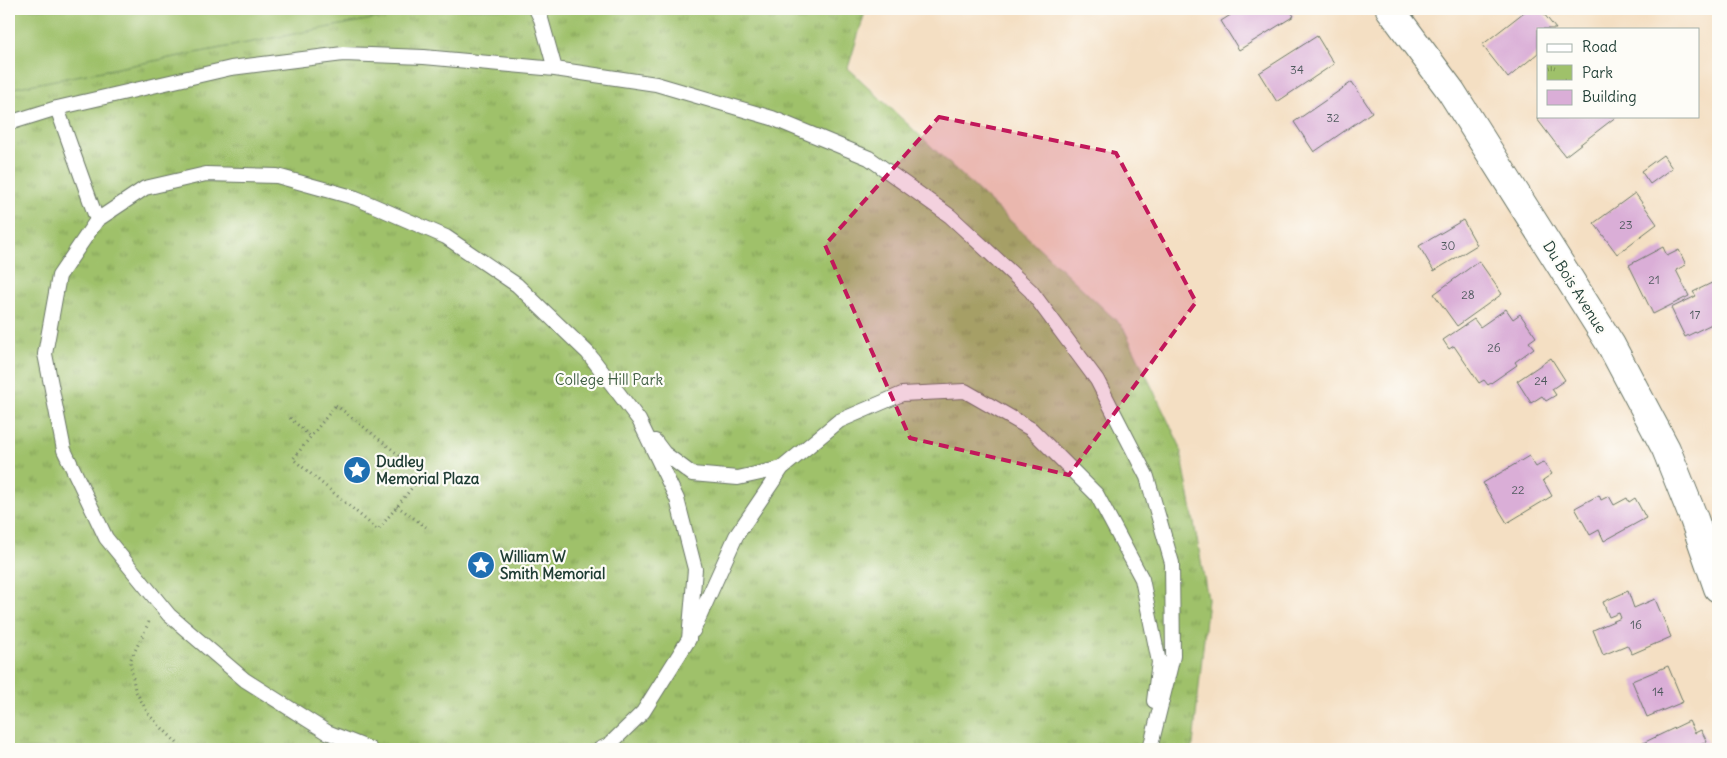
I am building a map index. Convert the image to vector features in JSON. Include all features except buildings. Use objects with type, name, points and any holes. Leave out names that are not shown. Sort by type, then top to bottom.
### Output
[{"type":"street","name":"Du Bois Avenue","points":[[1390,9],[1451,91],[1611,345],[1666,449],[1694,519],[1718,588]]},
{"type":"lane","points":[[536,9],[541,19],[555,69]]},
{"type":"lane","points":[[9,123],[57,108],[231,68],[343,54],[424,57],[555,69],[656,84],[772,118],[869,158],[950,216],[1031,291],[1097,380],[1147,477],[1172,563],[1173,656],[1149,749]]},
{"type":"lane","points":[[57,108],[97,220]]},
{"type":"lane","points":[[370,749],[327,732],[245,680],[168,615],[106,538],[64,450],[45,354],[59,276],[97,220],[145,188],[206,174],[277,176],[356,198],[446,237],[516,285],[588,354],[664,453],[692,474],[738,478],[782,468]]},
{"type":"lane","points":[[600,749],[609,745],[644,712],[690,639],[736,536],[782,468],[839,420],[902,394],[965,392],[1031,429],[1097,495],[1142,578],[1159,662],[1149,749]]},
{"type":"lane","points":[[639,420],[676,499],[695,569],[690,639]]},
{"type":"path","points":[[336,405],[423,474],[397,506],[378,530],[292,459],[336,405]]},
{"type":"path","points":[[290,418],[311,437]]},
{"type":"path","points":[[397,506],[426,528]]},
{"type":"path","points":[[160,605],[149,620],[130,661],[135,690],[149,715],[182,749]]},
{"type":"highlighted area","points":[[939,117],[1116,153],[1196,302],[1069,475],[910,438],[825,245]]},
{"type":"green space","points":[[9,9],[424,9],[9,89]]},
{"type":"green space","name":"College Hill Park","points":[[424,9],[866,9],[848,68],[1123,327],[1180,446],[1208,599],[1193,745],[1191,749],[9,749],[9,89]]},
{"type":"place","name":"Dudley Memorial Plaza","points":[[357,470]]},
{"type":"place","name":"William W Smith Memorial","points":[[481,565]]}]
